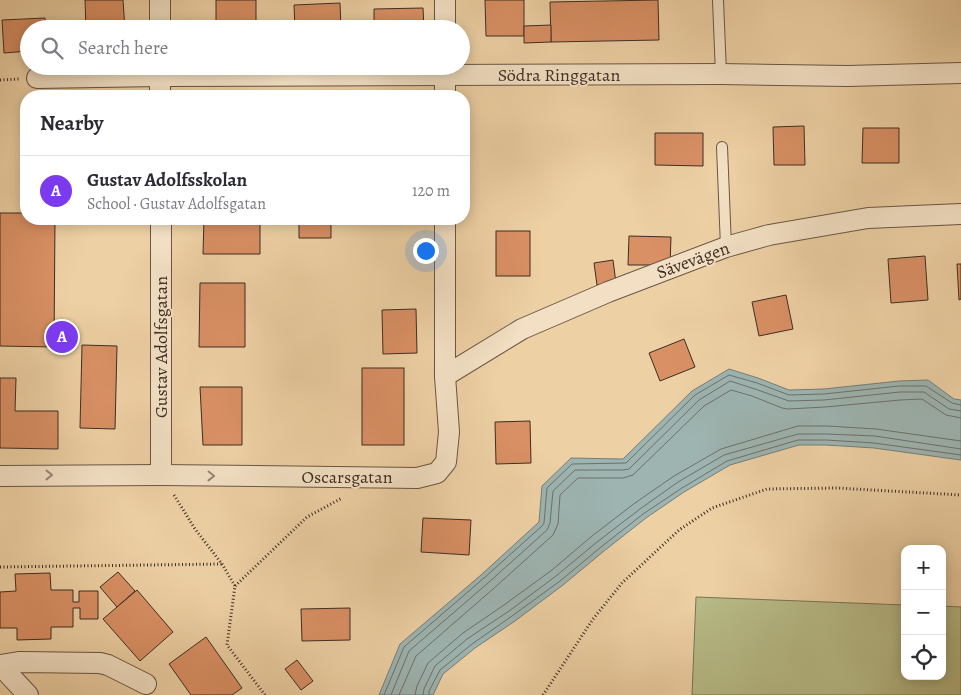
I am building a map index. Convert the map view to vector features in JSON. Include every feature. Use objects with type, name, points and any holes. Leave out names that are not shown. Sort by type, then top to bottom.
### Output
[{"type":"street","points":[[160,0],[160,20]]},
{"type":"street","points":[[445,0],[445,20]]},
{"type":"street","name":"Södra Ringgatan","points":[[470,71],[848,76],[961,73]]},
{"type":"street","name":"Södra Ringgatan","points":[[37,78],[90,75]]},
{"type":"street","points":[[160,75],[160,90]]},
{"type":"street","points":[[445,75],[445,90]]},
{"type":"street","name":"Sävevägen","points":[[445,376],[522,329],[608,292],[726,247],[769,235],[868,218],[961,214]]},
{"type":"street","name":"Gustav Adolfsgatan","points":[[161,225],[164,475]]},
{"type":"street","name":"Oscarsgatan","points":[[0,476],[164,475],[417,478],[437,472],[446,462],[449,432],[445,376],[445,225]]},
{"type":"street","points":[[28,695],[0,665],[20,662],[100,663],[108,665],[146,684]]},
{"type":"lane","points":[[718,0],[721,74]]},
{"type":"lane","points":[[722,147],[726,247]]},
{"type":"path","points":[[164,475],[191,522],[222,564],[234,586],[227,645],[265,695]]},
{"type":"path","points":[[543,695],[593,619],[622,583],[679,530],[712,508],[767,490],[837,488],[961,495]]},
{"type":"path","points":[[234,586],[307,517],[346,495]]},
{"type":"path","points":[[0,567],[222,564]]},
{"type":"green space","points":[[696,597],[901,605],[901,680],[946,680],[946,606],[961,607],[961,695],[692,695]]},
{"type":"water","points":[[729,369],[789,390],[824,389],[899,381],[928,380],[954,399],[961,400],[961,460],[874,448],[799,445],[730,465],[684,492],[646,518],[563,585],[475,648],[443,674],[433,695],[379,695],[400,644],[481,575],[539,522],[542,486],[571,458],[623,459],[692,391]]},
{"type":"building","points":[[85,0],[123,0],[124,20],[86,20]]},
{"type":"building","points":[[216,0],[256,0],[256,20],[216,20]]},
{"type":"building","points":[[485,0],[524,0],[524,36],[486,36]]},
{"type":"building","points":[[658,0],[659,40],[551,42],[550,2]]},
{"type":"building","points":[[340,3],[341,20],[295,20],[294,5]]},
{"type":"building","points":[[423,8],[424,20],[374,20],[374,9]]},
{"type":"building","points":[[45,18],[45,20],[20,20],[20,52],[4,53],[2,20]]},
{"type":"building","points":[[551,25],[551,42],[524,43],[524,26]]},
{"type":"building","points":[[804,126],[805,165],[774,165],[773,127]]},
{"type":"building","points":[[863,128],[899,128],[899,163],[862,163]]},
{"type":"building","points":[[655,133],[703,133],[703,166],[655,165]]},
{"type":"building","points":[[0,213],[20,213],[20,225],[55,225],[54,347],[0,346]]},
{"type":"building","points":[[204,225],[260,225],[260,254],[203,254]]},
{"type":"building","points":[[299,225],[331,225],[331,238],[299,238]]},
{"type":"building","points":[[496,231],[530,231],[530,276],[496,276]]},
{"type":"building","points":[[629,236],[671,237],[670,265],[628,265]]},
{"type":"building","points":[[925,256],[928,300],[891,303],[888,259]]},
{"type":"building","points":[[613,260],[616,283],[597,285],[594,263]]},
{"type":"building","points":[[957,264],[961,264],[961,299],[959,300]]},
{"type":"building","points":[[200,283],[245,283],[245,347],[199,347]]},
{"type":"building","points":[[786,295],[793,329],[759,336],[752,302]]},
{"type":"building","points":[[416,309],[417,353],[383,354],[382,310]]},
{"type":"building","points":[[684,339],[695,367],[660,381],[649,353]]},
{"type":"building","points":[[82,345],[117,346],[115,429],[80,428]]},
{"type":"building","points":[[362,368],[404,368],[404,445],[362,445]]},
{"type":"building","points":[[0,378],[16,378],[15,411],[58,411],[58,449],[0,448]]},
{"type":"building","points":[[200,387],[242,387],[242,445],[203,445]]},
{"type":"building","points":[[530,421],[531,463],[496,464],[495,422]]},
{"type":"building","points":[[423,518],[471,520],[469,555],[421,552]]},
{"type":"building","points":[[118,572],[135,591],[117,607],[100,587]]},
{"type":"building","points":[[50,573],[51,590],[73,590],[73,602],[79,602],[79,591],[98,591],[98,619],[80,619],[80,608],[73,608],[73,627],[51,627],[51,639],[17,640],[17,628],[0,628],[0,592],[16,591],[15,574]]},
{"type":"building","points":[[137,590],[173,632],[140,661],[103,619]]},
{"type":"building","points":[[350,608],[350,640],[302,641],[301,609]]},
{"type":"building","points":[[206,637],[242,688],[232,695],[191,695],[169,664]]},
{"type":"building","points":[[297,660],[313,681],[301,690],[285,669]]},
{"type":"place","name":"Gustav Adolfsskolan","points":[[62,337]]}]
